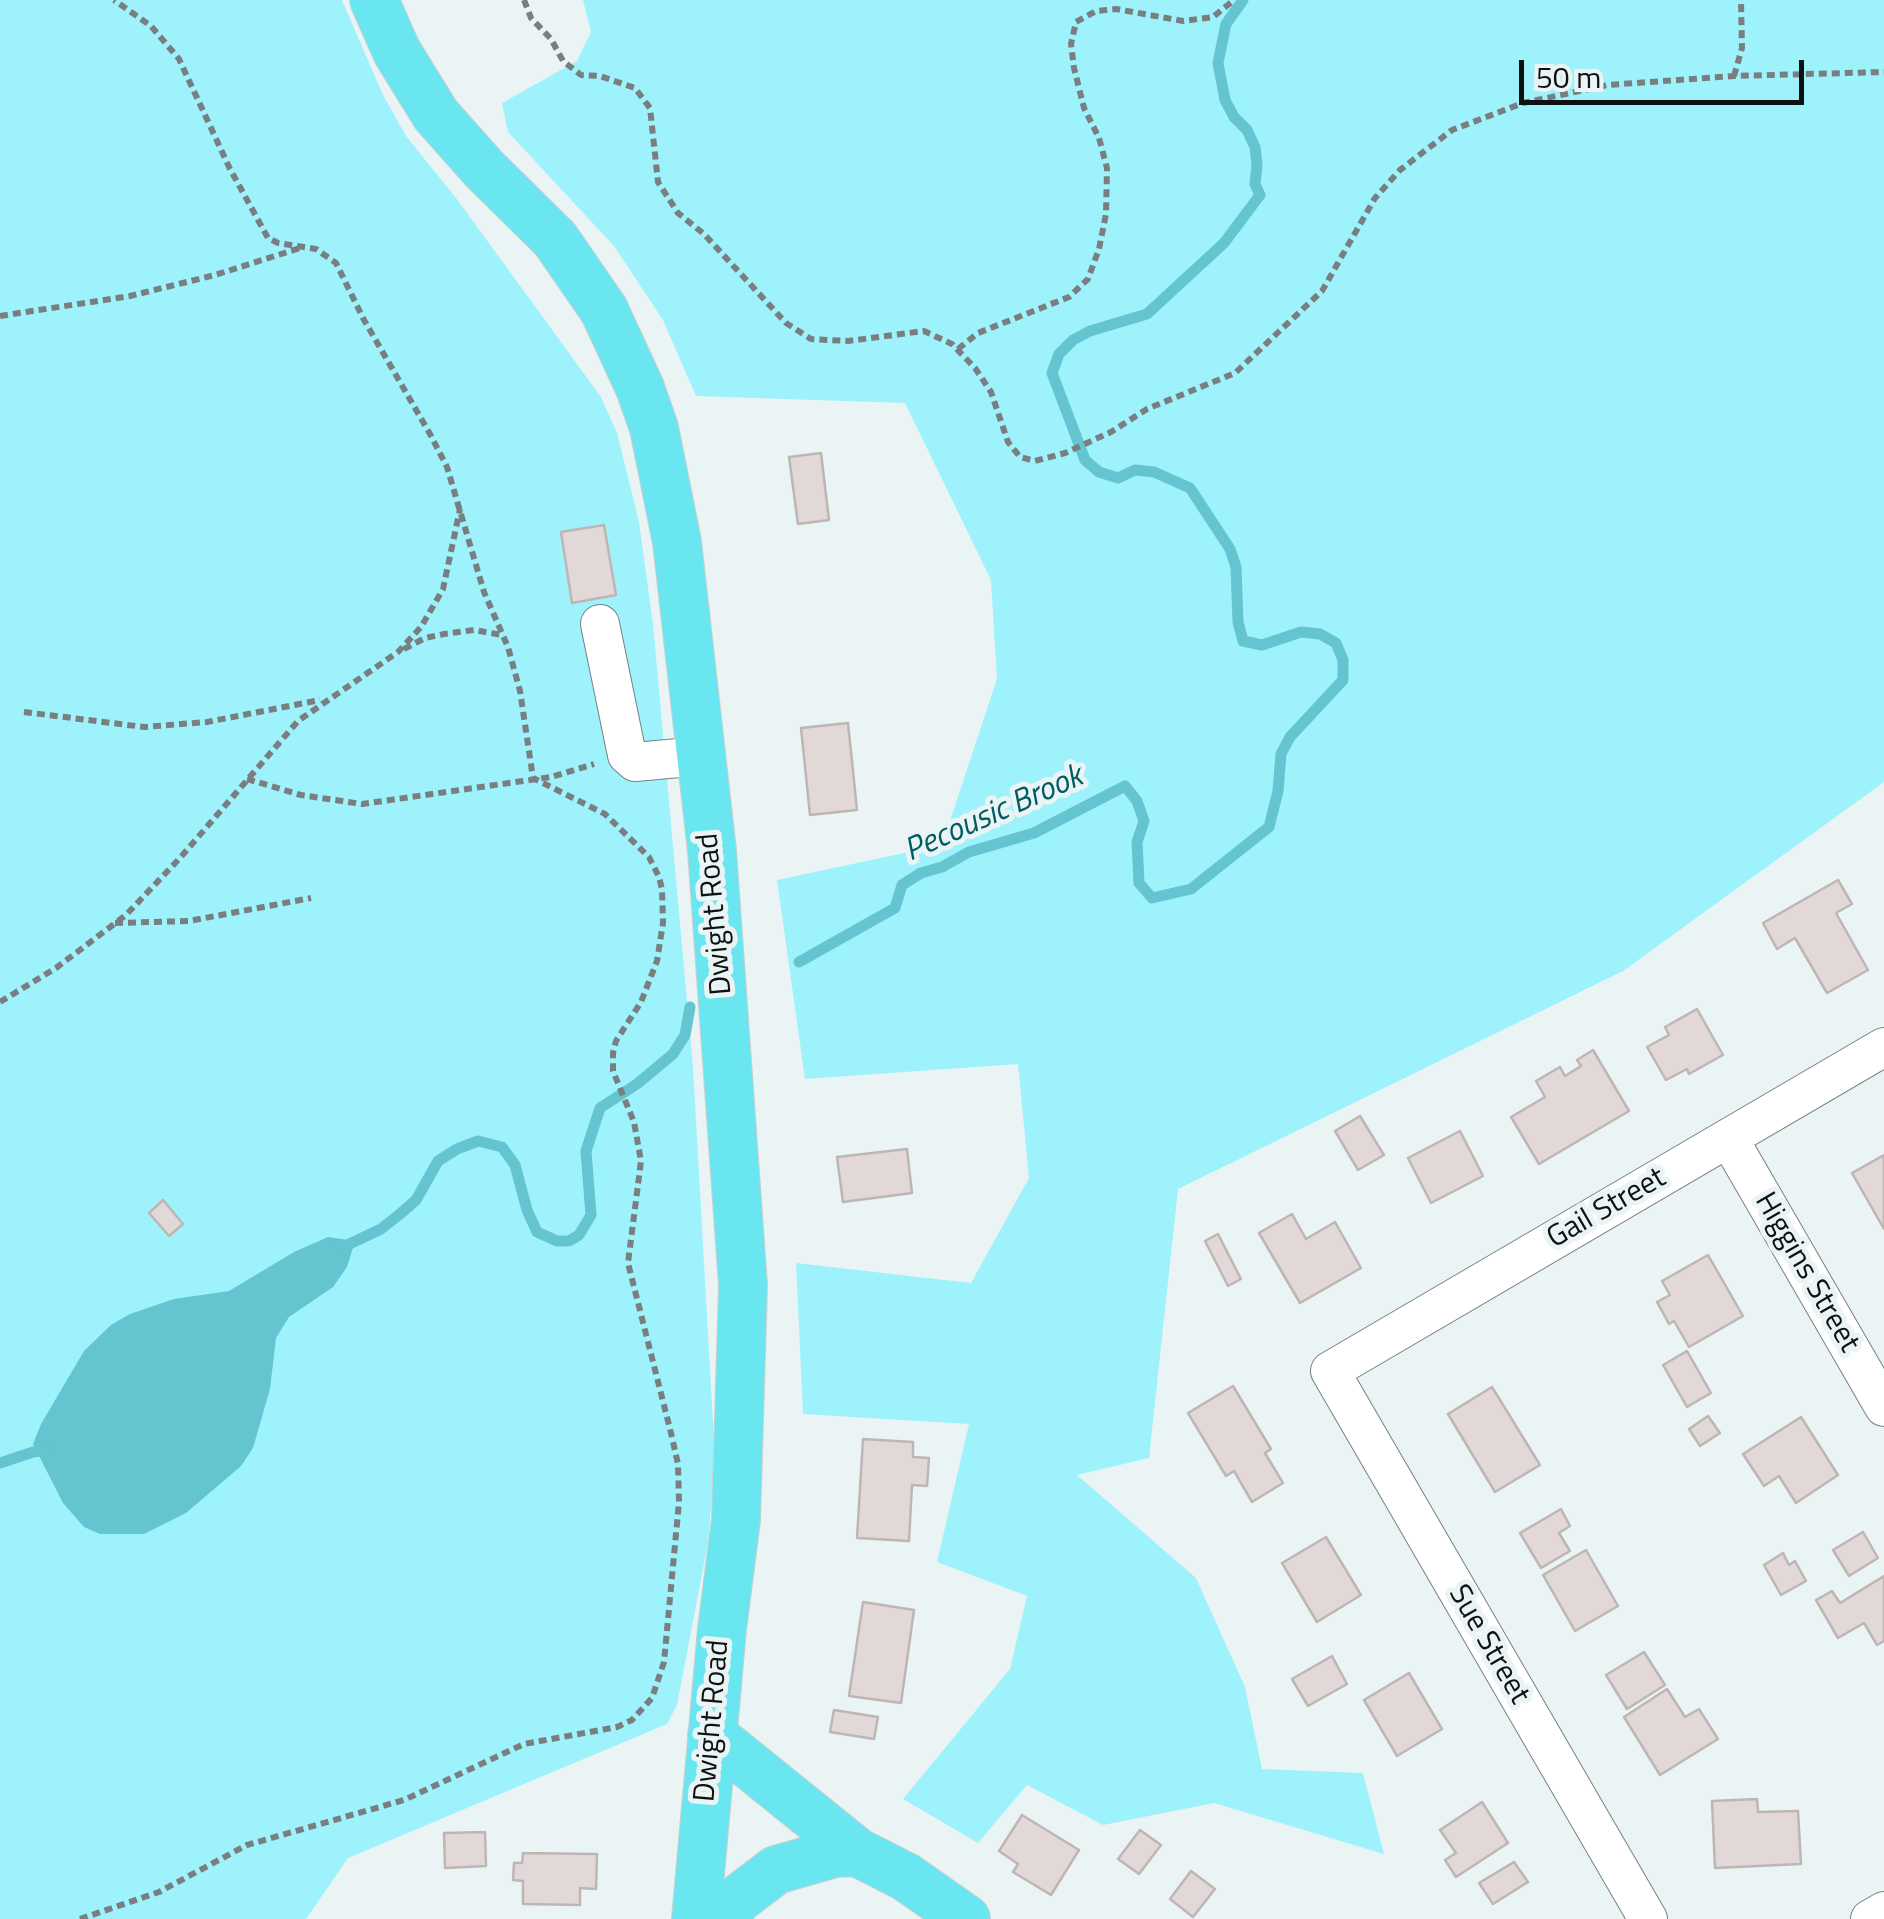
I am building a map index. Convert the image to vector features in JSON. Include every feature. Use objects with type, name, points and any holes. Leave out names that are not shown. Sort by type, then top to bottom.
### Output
[{"type":"main road","name":"Dwight Road","points":[[374,0],[415,86],[454,137],[533,215],[573,262],[604,310],[629,361],[654,428],[678,542],[718,935],[743,1285],[736,1520],[696,1919]]},
{"type":"main road","points":[[712,1735],[856,1852],[906,1877],[966,1919]]},
{"type":"main road","points":[[721,1919],[738,1899],[776,1870],[835,1853],[856,1852]]},
{"type":"street","points":[[600,624],[627,755],[636,762],[701,756]]},
{"type":"street","name":"Gail Street","points":[[1330,1370],[1884,1047]]},
{"type":"street","name":"Higgins Street","points":[[1729,1139],[1884,1407]]},
{"type":"street","name":"Sue Street","points":[[1330,1370],[1648,1919]]},
{"type":"street","points":[[1870,1919],[1884,1911]]},
{"type":"path","points":[[114,0],[151,26],[179,59],[230,169],[268,238],[327,254],[342,272],[364,320],[430,434],[447,467],[484,592],[520,691],[533,778]]},
{"type":"path","points":[[524,0],[531,18],[563,61],[581,74],[635,88],[650,108],[658,182],[678,213],[704,234],[786,322],[812,339],[848,341],[924,331],[958,350],[991,392],[1008,442],[1020,457],[1036,460],[1065,454],[1147,409],[1235,373],[1322,292],[1375,198],[1400,170],[1452,130],[1523,103],[1608,86],[1734,76],[1884,72]]},
{"type":"path","points":[[958,350],[978,333],[1069,297],[1088,279],[1099,249],[1106,214],[1108,168],[1084,108],[1074,68],[1071,44],[1076,22],[1096,11],[1116,9],[1182,21],[1213,17],[1234,0]]},
{"type":"path","points":[[1734,76],[1742,48],[1741,0]]},
{"type":"path","points":[[0,316],[130,296],[301,247]]},
{"type":"path","points":[[398,652],[421,627],[443,589],[460,508]]},
{"type":"path","points":[[0,1002],[56,968],[115,923],[180,858],[298,721],[326,699],[425,638],[489,630],[503,636]]},
{"type":"path","points":[[24,712],[119,725],[170,726],[326,699]]},
{"type":"path","points":[[247,779],[302,795],[362,804],[568,773],[599,762],[622,742]]},
{"type":"path","points":[[80,1919],[158,1892],[247,1845],[404,1800],[524,1744],[617,1727],[640,1714],[652,1698],[664,1662],[669,1629],[679,1486],[671,1433],[628,1263],[641,1161],[634,1122],[614,1071],[616,1040],[641,1002],[657,961],[663,924],[662,889],[650,857],[614,821],[595,807],[533,778]]},
{"type":"path","points":[[115,923],[189,921],[311,898]]},
{"type":"shaded area","points":[[0,0],[342,0],[382,93],[406,136],[601,397],[617,433],[639,522],[653,624],[693,1068],[715,1458],[708,1543],[677,1705],[667,1724],[348,1858],[306,1919],[0,1919]]},
{"type":"shaded area","points":[[583,0],[1884,0],[1884,782],[1623,971],[1178,1189],[1149,1458],[1077,1475],[1196,1578],[1245,1687],[1262,1769],[1363,1773],[1384,1854],[1214,1803],[1103,1825],[1027,1785],[978,1843],[903,1799],[1010,1669],[1027,1596],[937,1562],[969,1424],[803,1414],[796,1263],[971,1283],[1029,1178],[1018,1064],[805,1079],[777,880],[942,845],[997,679],[991,580],[905,403],[696,396],[663,320],[614,246],[508,132],[502,103],[577,61],[591,32]]},
{"type":"shaded area","points":[[328,1237],[355,1241],[347,1267],[333,1287],[289,1317],[276,1338],[270,1389],[253,1448],[241,1466],[186,1513],[144,1534],[100,1534],[84,1527],[63,1503],[33,1444],[84,1351],[111,1325],[130,1314],[174,1299],[229,1291],[294,1252]]},
{"type":"building","points":[[821,453],[829,520],[798,524],[789,457]]},
{"type":"building","points":[[604,525],[616,595],[572,603],[561,532]]},
{"type":"building","points":[[848,723],[857,810],[810,815],[801,728]]},
{"type":"building","points":[[1838,880],[1852,904],[1836,913],[1868,970],[1827,993],[1795,938],[1777,949],[1763,923]]},
{"type":"building","points":[[1697,1009],[1723,1055],[1689,1074],[1687,1069],[1666,1080],[1647,1047],[1669,1035],[1665,1027]]},
{"type":"building","points":[[1593,1050],[1629,1111],[1539,1164],[1511,1117],[1545,1097],[1536,1081],[1560,1067],[1565,1076],[1581,1066],[1577,1060]]},
{"type":"building","points":[[1360,1116],[1384,1155],[1358,1170],[1335,1131]]},
{"type":"building","points":[[1460,1131],[1483,1176],[1431,1203],[1408,1158]]},
{"type":"building","points":[[907,1149],[912,1193],[843,1202],[837,1157]]},
{"type":"building","points":[[1884,1155],[1884,1229],[1852,1173]]},
{"type":"building","points":[[163,1200],[183,1224],[169,1236],[149,1213]]},
{"type":"building","points":[[1292,1214],[1306,1239],[1335,1222],[1361,1268],[1300,1303],[1259,1233]]},
{"type":"building","points":[[1218,1234],[1241,1279],[1228,1286],[1205,1241]]},
{"type":"building","points":[[1708,1255],[1743,1316],[1689,1347],[1657,1302],[1670,1295],[1662,1281]]},
{"type":"building","points":[[1687,1351],[1711,1393],[1687,1407],[1663,1365]]},
{"type":"building","points":[[1233,1386],[1271,1449],[1265,1453],[1283,1483],[1252,1502],[1234,1471],[1226,1476],[1188,1413]]},
{"type":"building","points":[[1492,1387],[1540,1465],[1495,1492],[1448,1414]]},
{"type":"building","points":[[1708,1416],[1720,1433],[1700,1446],[1689,1429]]},
{"type":"building","points":[[1801,1417],[1838,1475],[1796,1503],[1779,1476],[1764,1486],[1743,1454]]},
{"type":"building","points":[[863,1439],[913,1442],[913,1457],[929,1458],[927,1486],[912,1485],[909,1541],[857,1538]]},
{"type":"building","points":[[1561,1509],[1570,1526],[1559,1533],[1570,1551],[1541,1568],[1520,1533]]},
{"type":"building","points":[[1863,1532],[1878,1558],[1849,1576],[1833,1550]]},
{"type":"building","points":[[1326,1537],[1361,1595],[1317,1622],[1282,1563]]},
{"type":"building","points":[[1586,1550],[1618,1606],[1575,1631],[1543,1575]]},
{"type":"building","points":[[1783,1553],[1789,1565],[1795,1561],[1806,1581],[1781,1595],[1764,1565]]},
{"type":"building","points":[[1884,1576],[1884,1641],[1877,1645],[1864,1623],[1838,1638],[1816,1600],[1832,1591],[1840,1603]]},
{"type":"building","points":[[863,1602],[914,1610],[901,1703],[849,1696]]},
{"type":"building","points":[[1644,1652],[1665,1685],[1627,1709],[1606,1675]]},
{"type":"building","points":[[1332,1656],[1347,1684],[1308,1706],[1292,1679]]},
{"type":"building","points":[[1409,1673],[1442,1729],[1397,1756],[1364,1700]]},
{"type":"building","points":[[1667,1689],[1685,1717],[1699,1709],[1718,1739],[1660,1775],[1624,1717]]},
{"type":"building","points":[[834,1710],[878,1717],[874,1739],[830,1732]]},
{"type":"building","points":[[1757,1799],[1758,1812],[1798,1811],[1801,1864],[1715,1868],[1712,1801]]},
{"type":"building","points":[[1482,1802],[1508,1843],[1456,1877],[1445,1860],[1456,1853],[1440,1830]]},
{"type":"building","points":[[1022,1815],[1079,1850],[1051,1895],[1013,1872],[1018,1864],[999,1851]]},
{"type":"building","points":[[1140,1830],[1161,1845],[1139,1874],[1118,1859]]},
{"type":"building","points":[[485,1832],[486,1866],[445,1868],[444,1833]]},
{"type":"building","points":[[523,1853],[597,1854],[596,1889],[580,1888],[580,1905],[523,1904],[523,1881],[513,1880],[514,1863],[522,1863]]},
{"type":"building","points":[[1514,1862],[1528,1882],[1493,1904],[1479,1883]]},
{"type":"building","points":[[1191,1871],[1215,1889],[1193,1917],[1170,1899]]},
{"type":"waterway","name":"Pecousic Brook","points":[[799,962],[895,908],[902,885],[921,873],[969,852],[1034,833],[1125,786],[1137,801],[1144,821],[1137,842],[1139,883],[1152,898],[1191,889],[1269,827],[1278,791],[1281,754],[1290,737],[1343,680],[1343,660],[1336,643],[1320,634],[1301,632],[1262,645],[1243,641],[1238,622],[1236,567],[1230,549],[1190,488],[1154,472],[1135,470],[1118,478],[1099,472],[1085,460],[1052,373],[1059,354],[1073,340],[1147,314],[1224,243],[1260,195],[1255,184],[1255,147],[1225,100],[1218,63],[1226,24],[1243,0]]},
{"type":"waterway","name":"Pecousic Brook","points":[[341,1248],[381,1229],[416,1200],[438,1161],[478,1141],[502,1147],[515,1165],[537,1232],[557,1241],[569,1241],[579,1235],[591,1215],[586,1151],[600,1108],[673,1054],[685,1035],[690,1007]]},
{"type":"waterway","name":"Pecousic Brook","points":[[0,1463],[49,1450]]}]
